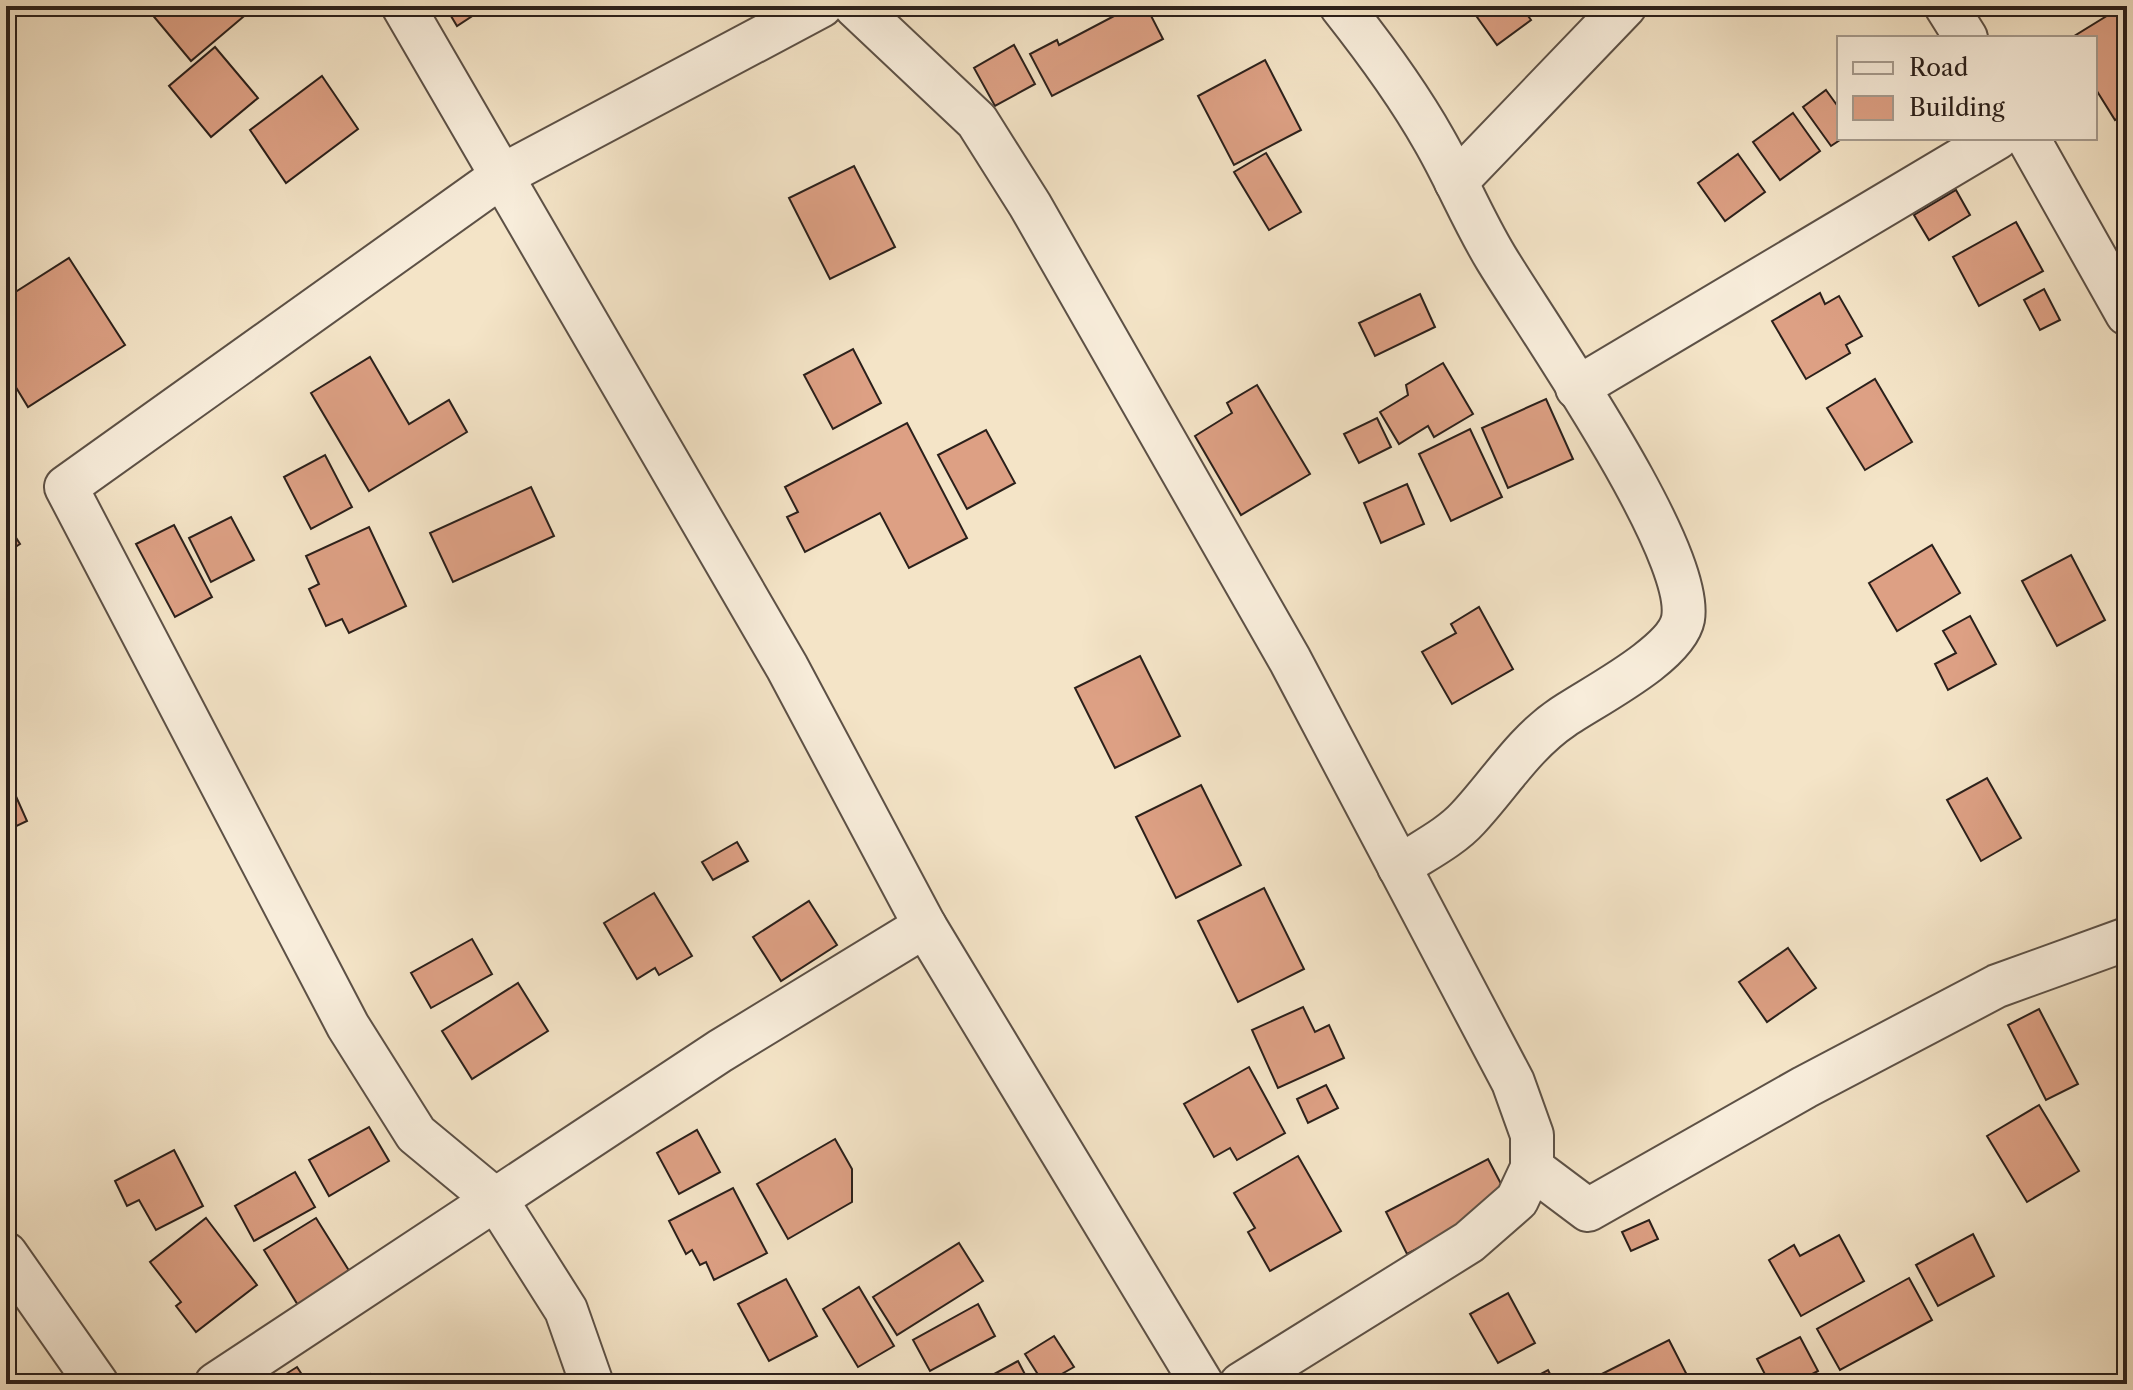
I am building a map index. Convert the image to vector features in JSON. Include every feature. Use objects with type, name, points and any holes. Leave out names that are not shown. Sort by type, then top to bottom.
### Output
[{"type":"street","points":[[403,6],[787,667],[925,926],[1202,1384]]},
{"type":"street","points":[[592,1384],[566,1310],[497,1201],[416,1134],[348,1026],[66,487],[503,175],[821,6]]},
{"type":"street","points":[[855,6],[977,121],[1015,181],[1290,660],[1513,1082],[1532,1135],[1532,1168],[1517,1200],[1469,1242],[1241,1384]]},
{"type":"street","points":[[1341,6],[1396,78],[1493,254],[1642,494],[1683,598],[1683,621],[1675,637],[1652,658],[1559,719],[1511,765],[1466,821],[1399,867]]},
{"type":"street","points":[[1456,182],[1625,6]]},
{"type":"street","points":[[1946,6],[1965,36]]},
{"type":"street","points":[[1577,388],[1994,140]]},
{"type":"street","points":[[2029,140],[2127,314]]},
{"type":"street","points":[[216,1384],[720,1051],[925,926]]},
{"type":"street","points":[[1532,1168],[1588,1210],[1805,1087],[1997,986],[2127,939]]},
{"type":"street","points":[[6,1254],[97,1384]]},
{"type":"building","points":[[145,6],[256,6],[191,61]]},
{"type":"building","points":[[445,6],[481,6],[483,9],[457,26]]},
{"type":"building","points":[[1133,6],[1146,6],[1163,39],[1052,96],[1030,54],[1057,40],[1059,45]]},
{"type":"building","points":[[1493,6],[1521,6],[1531,20],[1497,45],[1477,17]]},
{"type":"building","points":[[2127,6],[2127,112],[2115,120],[2097,91],[2097,36],[2074,36]]},
{"type":"building","points":[[1014,45],[1035,84],[995,106],[974,68]]},
{"type":"building","points":[[215,47],[258,98],[211,137],[169,86]]},
{"type":"building","points":[[1265,60],[1301,130],[1234,165],[1198,96]]},
{"type":"building","points":[[322,76],[358,129],[286,183],[250,130]]},
{"type":"building","points":[[1826,90],[1837,105],[1837,140],[1840,140],[1831,146],[1803,107]]},
{"type":"building","points":[[1793,113],[1820,151],[1780,180],[1753,142]]},
{"type":"building","points":[[1266,153],[1301,212],[1269,230],[1234,172]]},
{"type":"building","points":[[1738,154],[1765,192],[1725,221],[1698,183]]},
{"type":"building","points":[[854,166],[895,247],[830,279],[789,198]]},
{"type":"building","points":[[1956,190],[1970,215],[1929,240],[1914,215]]},
{"type":"building","points":[[2016,222],[2043,271],[1979,306],[1953,257]]},
{"type":"building","points":[[69,258],[125,345],[28,407],[6,371],[6,298]]},
{"type":"building","points":[[2044,289],[2060,320],[2040,330],[2024,300]]},
{"type":"building","points":[[1820,293],[1825,304],[1839,296],[1862,336],[1846,345],[1850,353],[1806,379],[1772,321]]},
{"type":"building","points":[[1420,294],[1435,327],[1375,356],[1359,323]]},
{"type":"building","points":[[853,349],[881,403],[833,429],[804,375]]},
{"type":"building","points":[[370,357],[409,424],[449,400],[467,432],[369,491],[311,393]]},
{"type":"building","points":[[1443,363],[1473,414],[1434,437],[1428,426],[1399,444],[1380,412],[1408,395],[1406,385]]},
{"type":"building","points":[[1875,379],[1912,442],[1865,470],[1827,408]]},
{"type":"building","points":[[1257,385],[1310,474],[1241,515],[1195,436],[1232,413],[1227,403]]},
{"type":"building","points":[[1546,399],[1573,459],[1508,488],[1482,428]]},
{"type":"building","points":[[1377,418],[1391,447],[1359,463],[1344,434]]},
{"type":"building","points":[[907,423],[967,538],[909,568],[880,513],[805,552],[787,517],[798,512],[785,487]]},
{"type":"building","points":[[1470,429],[1502,497],[1451,521],[1419,454]]},
{"type":"building","points":[[986,430],[1015,483],[967,509],[938,455]]},
{"type":"building","points":[[325,455],[352,507],[311,529],[284,477]]},
{"type":"building","points":[[1407,484],[1424,524],[1381,543],[1364,503]]},
{"type":"building","points":[[531,487],[554,536],[453,582],[430,533]]},
{"type":"building","points":[[231,517],[254,560],[211,582],[189,538]]},
{"type":"building","points":[[6,522],[20,544],[6,553]]},
{"type":"building","points":[[174,525],[212,597],[175,617],[136,544]]},
{"type":"building","points":[[369,527],[406,606],[349,633],[342,619],[326,626],[309,589],[319,584],[306,556]]},
{"type":"building","points":[[1932,545],[1960,593],[1897,631],[1869,583]]},
{"type":"building","points":[[2071,555],[2105,620],[2057,646],[2022,581]]},
{"type":"building","points":[[1479,607],[1513,669],[1452,704],[1422,652],[1456,633],[1451,624]]},
{"type":"building","points":[[1970,616],[1996,664],[1948,690],[1935,664],[1956,653],[1943,631]]},
{"type":"building","points":[[1140,656],[1180,736],[1115,768],[1075,688]]},
{"type":"building","points":[[6,774],[27,821],[6,831]]},
{"type":"building","points":[[1987,778],[2021,838],[1981,861],[1947,800]]},
{"type":"building","points":[[1201,785],[1241,865],[1176,898],[1136,817]]},
{"type":"building","points":[[737,842],[748,861],[713,880],[702,862]]},
{"type":"building","points":[[1264,888],[1304,969],[1238,1002],[1198,921]]},
{"type":"building","points":[[654,893],[692,956],[659,975],[655,968],[637,979],[604,923]]},
{"type":"building","points":[[809,901],[837,945],[781,981],[753,937]]},
{"type":"building","points":[[472,939],[492,974],[431,1008],[411,973]]},
{"type":"building","points":[[1788,948],[1816,988],[1767,1022],[1739,982]]},
{"type":"building","points":[[518,983],[548,1031],[472,1079],[442,1031]]},
{"type":"building","points":[[1303,1007],[1315,1032],[1329,1025],[1344,1058],[1278,1088],[1252,1030]]},
{"type":"building","points":[[2039,1009],[2078,1084],[2046,1100],[2008,1025]]},
{"type":"building","points":[[1249,1067],[1285,1133],[1237,1160],[1230,1148],[1214,1157],[1184,1104]]},
{"type":"building","points":[[1326,1085],[1338,1108],[1308,1123],[1297,1099]]},
{"type":"building","points":[[2039,1105],[2079,1171],[2027,1202],[1987,1136]]},
{"type":"building","points":[[369,1127],[389,1161],[329,1196],[309,1160]]},
{"type":"building","points":[[697,1130],[720,1172],[679,1194],[657,1153]]},
{"type":"building","points":[[835,1139],[852,1169],[852,1202],[788,1239],[757,1184]]},
{"type":"building","points":[[174,1150],[203,1206],[156,1230],[139,1200],[127,1206],[115,1181]]},
{"type":"building","points":[[1298,1156],[1341,1231],[1270,1271],[1248,1232],[1255,1228],[1234,1193]]},
{"type":"building","points":[[1488,1159],[1510,1201],[1407,1254],[1386,1212]]},
{"type":"building","points":[[295,1172],[315,1207],[254,1241],[235,1206]]},
{"type":"building","points":[[733,1188],[767,1253],[714,1280],[706,1262],[700,1265],[692,1250],[686,1254],[669,1221]]},
{"type":"building","points":[[206,1218],[257,1285],[196,1332],[176,1306],[181,1302],[150,1262]]},
{"type":"building","points":[[316,1218],[353,1277],[301,1310],[264,1250]]},
{"type":"building","points":[[1649,1220],[1658,1239],[1631,1251],[1622,1232]]},
{"type":"building","points":[[1973,1234],[1994,1276],[1938,1306],[1916,1265]]},
{"type":"building","points":[[1839,1235],[1864,1281],[1801,1316],[1769,1260],[1794,1245],[1800,1256]]},
{"type":"building","points":[[959,1243],[983,1281],[897,1335],[873,1297]]},
{"type":"building","points":[[1909,1278],[1932,1320],[1840,1370],[1817,1329]]},
{"type":"building","points":[[786,1279],[817,1336],[769,1361],[738,1304]]},
{"type":"building","points":[[859,1287],[894,1346],[858,1367],[823,1309]]},
{"type":"building","points":[[1508,1293],[1535,1343],[1498,1363],[1470,1314]]},
{"type":"building","points":[[978,1304],[995,1336],[930,1371],[913,1340]]},
{"type":"building","points":[[1054,1336],[1074,1367],[1044,1384],[1025,1354]]},
{"type":"building","points":[[1800,1337],[1818,1371],[1793,1384],[1770,1384],[1757,1359]]},
{"type":"building","points":[[1669,1340],[1689,1379],[1679,1384],[1582,1384]]},
{"type":"building","points":[[1018,1361],[1030,1384],[976,1384]]},
{"type":"building","points":[[297,1367],[308,1384],[274,1384],[273,1382]]},
{"type":"building","points":[[1548,1370],[1555,1384],[1522,1384]]},
{"type":"building","points":[[370,1374],[377,1384],[354,1384]]}]
